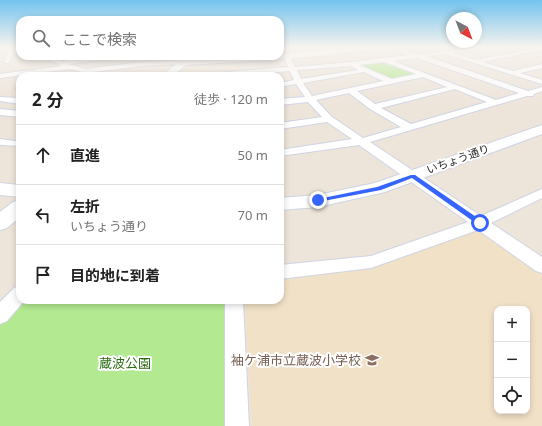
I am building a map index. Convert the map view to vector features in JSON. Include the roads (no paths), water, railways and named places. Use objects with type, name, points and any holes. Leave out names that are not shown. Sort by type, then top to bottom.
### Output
[{"type":"street","points":[[69,72],[114,67]]},
{"type":"street","points":[[248,72],[309,67]]},
{"type":"street","points":[[358,67],[391,82]]},
{"type":"street","points":[[404,67],[497,103]]},
{"type":"street","points":[[450,67],[542,99]]},
{"type":"street","points":[[491,67],[542,82]]},
{"type":"street","points":[[511,73],[538,67]]},
{"type":"street","points":[[292,68],[299,83],[310,99],[329,119],[542,266]]},
{"type":"street","points":[[284,85],[365,70]]},
{"type":"street","points":[[284,102],[310,99],[423,74]]},
{"type":"street","points":[[0,76],[16,75]]},
{"type":"street","points":[[373,107],[454,87]]},
{"type":"street","points":[[284,152],[362,141],[542,89]]},
{"type":"street","points":[[350,90],[373,107],[409,127]]},
{"type":"street","points":[[0,99],[16,101]]},
{"type":"street","points":[[0,112],[16,114]]},
{"type":"street","points":[[284,125],[329,119]]},
{"type":"street","name":"いちょう通り","points":[[284,204],[343,197],[379,188],[539,133]]},
{"type":"street","points":[[0,142],[16,144]]},
{"type":"street","points":[[0,188],[16,190]]},
{"type":"street","points":[[284,272],[371,262],[480,223],[542,193]]},
{"type":"street","points":[[0,211],[16,198]]},
{"type":"street","points":[[0,223],[16,209]]},
{"type":"street","points":[[0,315],[16,297]]},
{"type":"street","points":[[234,304],[237,426]]},
{"type":"place","name":"袖ケ浦市立蔵波小学校","points":[[372,360]]},
{"type":"park label","name":"蔵波公園","points":[[125,363]]}]
